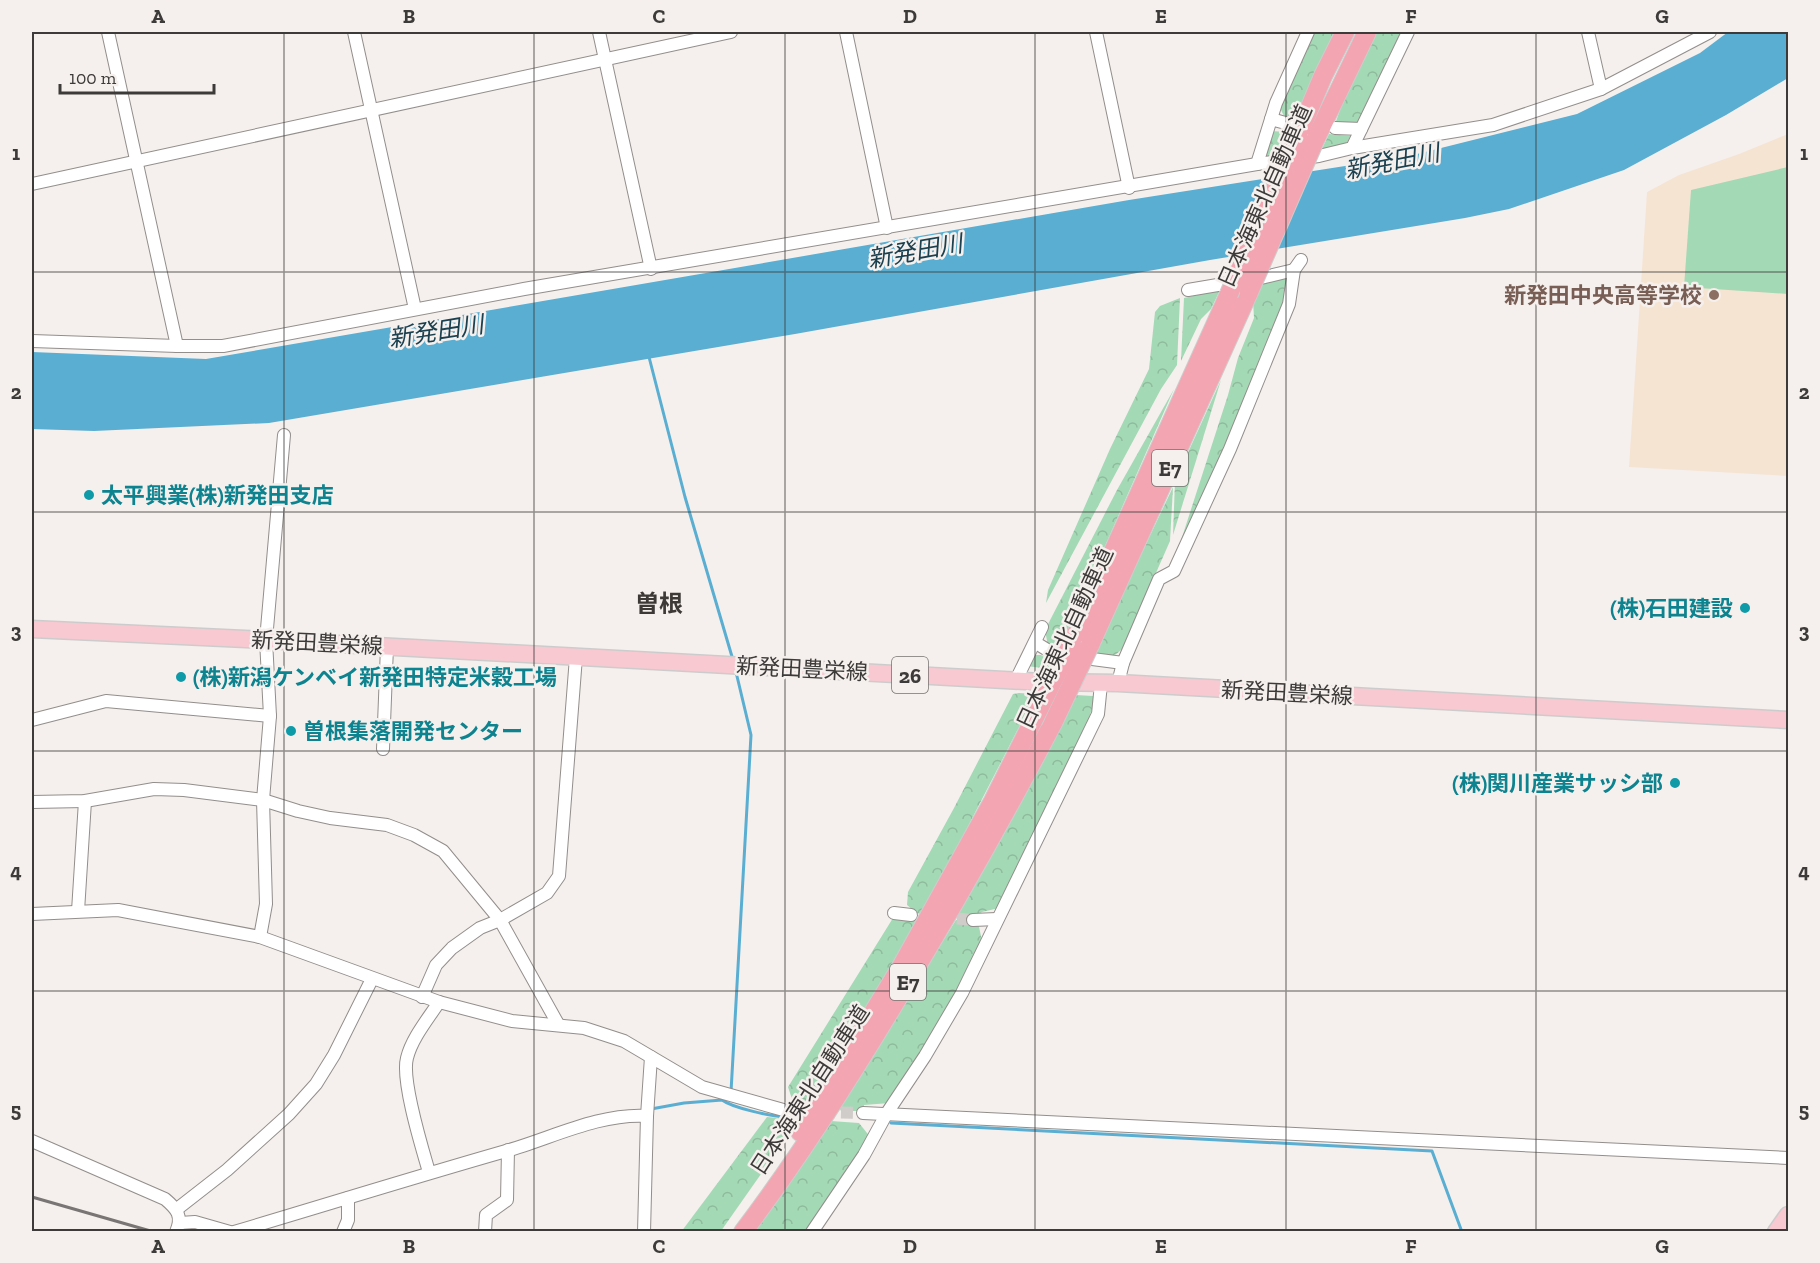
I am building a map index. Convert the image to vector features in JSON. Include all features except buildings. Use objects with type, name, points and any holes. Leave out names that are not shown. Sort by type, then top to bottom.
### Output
[{"type":"highway","name":"日本海東北自動車道","points":[[729,1232],[804,1125],[901,967],[987,811],[1071,643],[1228,294],[1293,130],[1345,32]]},
{"type":"highway","name":"日本海東北自動車道","points":[[743,1232],[850,1078],[955,904],[1054,721],[1249,292],[1316,138],[1367,32]]},
{"type":"main road","name":"新発田豊栄線","points":[[32,629],[1788,720]]},
{"type":"main road","points":[[1776,1232],[1788,1215]]},
{"type":"street","points":[[108,32],[177,346]]},
{"type":"street","points":[[354,32],[415,309]]},
{"type":"street","points":[[598,32],[651,269]]},
{"type":"street","points":[[32,184],[731,32]]},
{"type":"street","points":[[846,32],[887,228]]},
{"type":"street","points":[[1096,32],[1129,188]]},
{"type":"street","points":[[1257,164],[1276,103],[1308,32]]},
{"type":"street","points":[[1352,148],[1408,32]]},
{"type":"street","points":[[1588,32],[1601,89]]},
{"type":"street","points":[[32,341],[223,346],[415,309],[1493,125],[1601,89],[1710,32]]},
{"type":"street","points":[[1271,119],[1293,130]]},
{"type":"street","points":[[1335,128],[1361,129]]},
{"type":"street","points":[[812,1232],[864,1155],[887,1113],[957,1002],[1098,714],[1109,684],[1123,663],[1159,579],[1174,571],[1230,449],[1289,304],[1298,265],[1265,277],[1188,290]]},
{"type":"street","points":[[260,937],[266,904],[263,800],[270,716],[266,640],[284,435]]},
{"type":"street","points":[[1016,680],[1042,627]]},
{"type":"street","points":[[1036,643],[1054,654],[1123,663]]},
{"type":"street","points":[[383,749],[387,646]]},
{"type":"street","points":[[422,997],[436,965],[452,948],[480,928],[500,920],[548,893],[559,876],[576,657]]},
{"type":"street","points":[[32,720],[106,701],[270,716]]},
{"type":"street","points":[[32,802],[85,801],[154,789],[184,790],[263,800],[298,812],[387,825],[414,835],[443,851],[500,920],[558,1024]]},
{"type":"street","points":[[78,911],[85,801]]},
{"type":"street","points":[[32,914],[118,910],[260,937],[439,1002],[512,1020],[584,1028],[624,1041],[702,1087],[787,1111]]},
{"type":"street","points":[[894,913],[911,915]]},
{"type":"street","points":[[973,920],[997,919]]},
{"type":"street","points":[[178,1220],[226,1170],[289,1114],[316,1084],[334,1055],[372,979]]},
{"type":"street","points":[[429,1172],[409,1093],[406,1060],[417,1034],[439,1002]]},
{"type":"street","points":[[645,1232],[647,1116],[651,1057]]},
{"type":"street","points":[[863,1113],[1788,1158]]},
{"type":"street","points":[[178,1220],[232,1232],[595,1122],[635,1115],[647,1116]]},
{"type":"street","points":[[32,1141],[165,1199],[178,1220]]},
{"type":"street","points":[[485,1232],[486,1215],[507,1200],[508,1150]]},
{"type":"street","points":[[344,1232],[348,1220],[348,1198]]},
{"type":"shaded area","name":"新発田中央高等学校","points":[[1788,134],[1788,476],[1629,467],[1647,192],[1679,175]]},
{"type":"green space","points":[[1311,32],[1334,32],[1293,122],[1287,122],[1280,108]]},
{"type":"green space","points":[[1377,32],[1401,32],[1355,127],[1335,124],[1341,107]]},
{"type":"green space","points":[[1270,131],[1288,132],[1277,161],[1264,159]]},
{"type":"green space","points":[[1329,134],[1350,136],[1345,147],[1320,153]]},
{"type":"green space","points":[[1788,167],[1788,294],[1684,287],[1691,190]]},
{"type":"green space","points":[[1285,276],[1288,280],[1287,296],[1259,361],[1246,403],[1174,562],[1238,358],[1254,318],[1253,300],[1263,282]]},
{"type":"green space","points":[[1220,290],[1211,309],[1201,319],[1181,361],[1184,298]]},
{"type":"green space","points":[[1180,298],[1177,365],[1161,389],[1046,603],[1048,590],[1110,449],[1149,369],[1155,312],[1160,306]]},
{"type":"green space","points":[[1221,380],[1173,535],[1175,481]]},
{"type":"green space","points":[[1174,389],[1059,651],[1048,646],[1045,630],[1117,490]]},
{"type":"green space","points":[[1173,487],[1170,541],[1123,648],[1110,656],[1093,656]]},
{"type":"green space","points":[[1035,655],[1041,655],[1052,662],[1049,669],[1027,666]]},
{"type":"green space","points":[[1013,694],[1036,694],[923,914],[907,912],[913,910],[907,905],[908,892]]},
{"type":"green space","points":[[1076,695],[1093,696],[1093,705],[1086,728],[999,908],[982,912],[976,916],[978,920],[956,917],[1004,834]]},
{"type":"green space","points":[[893,918],[921,919],[806,1109],[788,1108],[793,1102],[788,1087]]},
{"type":"green space","points":[[956,920],[978,922],[982,941],[952,999],[890,1103],[864,1105],[864,1111],[841,1111],[839,1107]]},
{"type":"green space","points":[[767,1117],[799,1120],[721,1231],[681,1232]]},
{"type":"green space","points":[[831,1121],[859,1123],[871,1138],[808,1231],[750,1232]]},
{"type":"water","name":"新発田川","points":[[1728,32],[1788,32],[1788,78],[1726,115],[1624,170],[1509,209],[269,423],[94,431],[32,429],[32,352],[206,359],[1129,200],[1409,156],[1577,114],[1700,53]]},
{"type":"waterway","points":[[649,357],[685,497],[733,660]]},
{"type":"waterway","points":[[731,1092],[751,735],[736,672]]},
{"type":"waterway","points":[[651,1109],[684,1103],[722,1100],[752,1111],[785,1117]]},
{"type":"waterway","points":[[891,1123],[1432,1151],[1462,1232]]},
{"type":"tunnel","points":[[939,917],[973,920]]},
{"type":"tunnel","points":[[787,1111],[863,1113]]},
{"type":"railway","points":[[32,1197],[154,1232]]},
{"type":"place","name":"新発田中央高等学校","points":[[1714,295]]},
{"type":"place","name":"太平興業(株)新発田支店","points":[[89,495]]},
{"type":"place","name":"(株)石田建設","points":[[1745,608]]},
{"type":"place","name":"(株)新潟ケンベイ新発田特定米穀工場","points":[[181,677]]},
{"type":"place","name":"曽根集落開発センター","points":[[291,731]]},
{"type":"place","name":"(株)関川産業サッシ部","points":[[1675,783]]},
{"type":"district","name":"曽根","points":[[659,603]]}]
